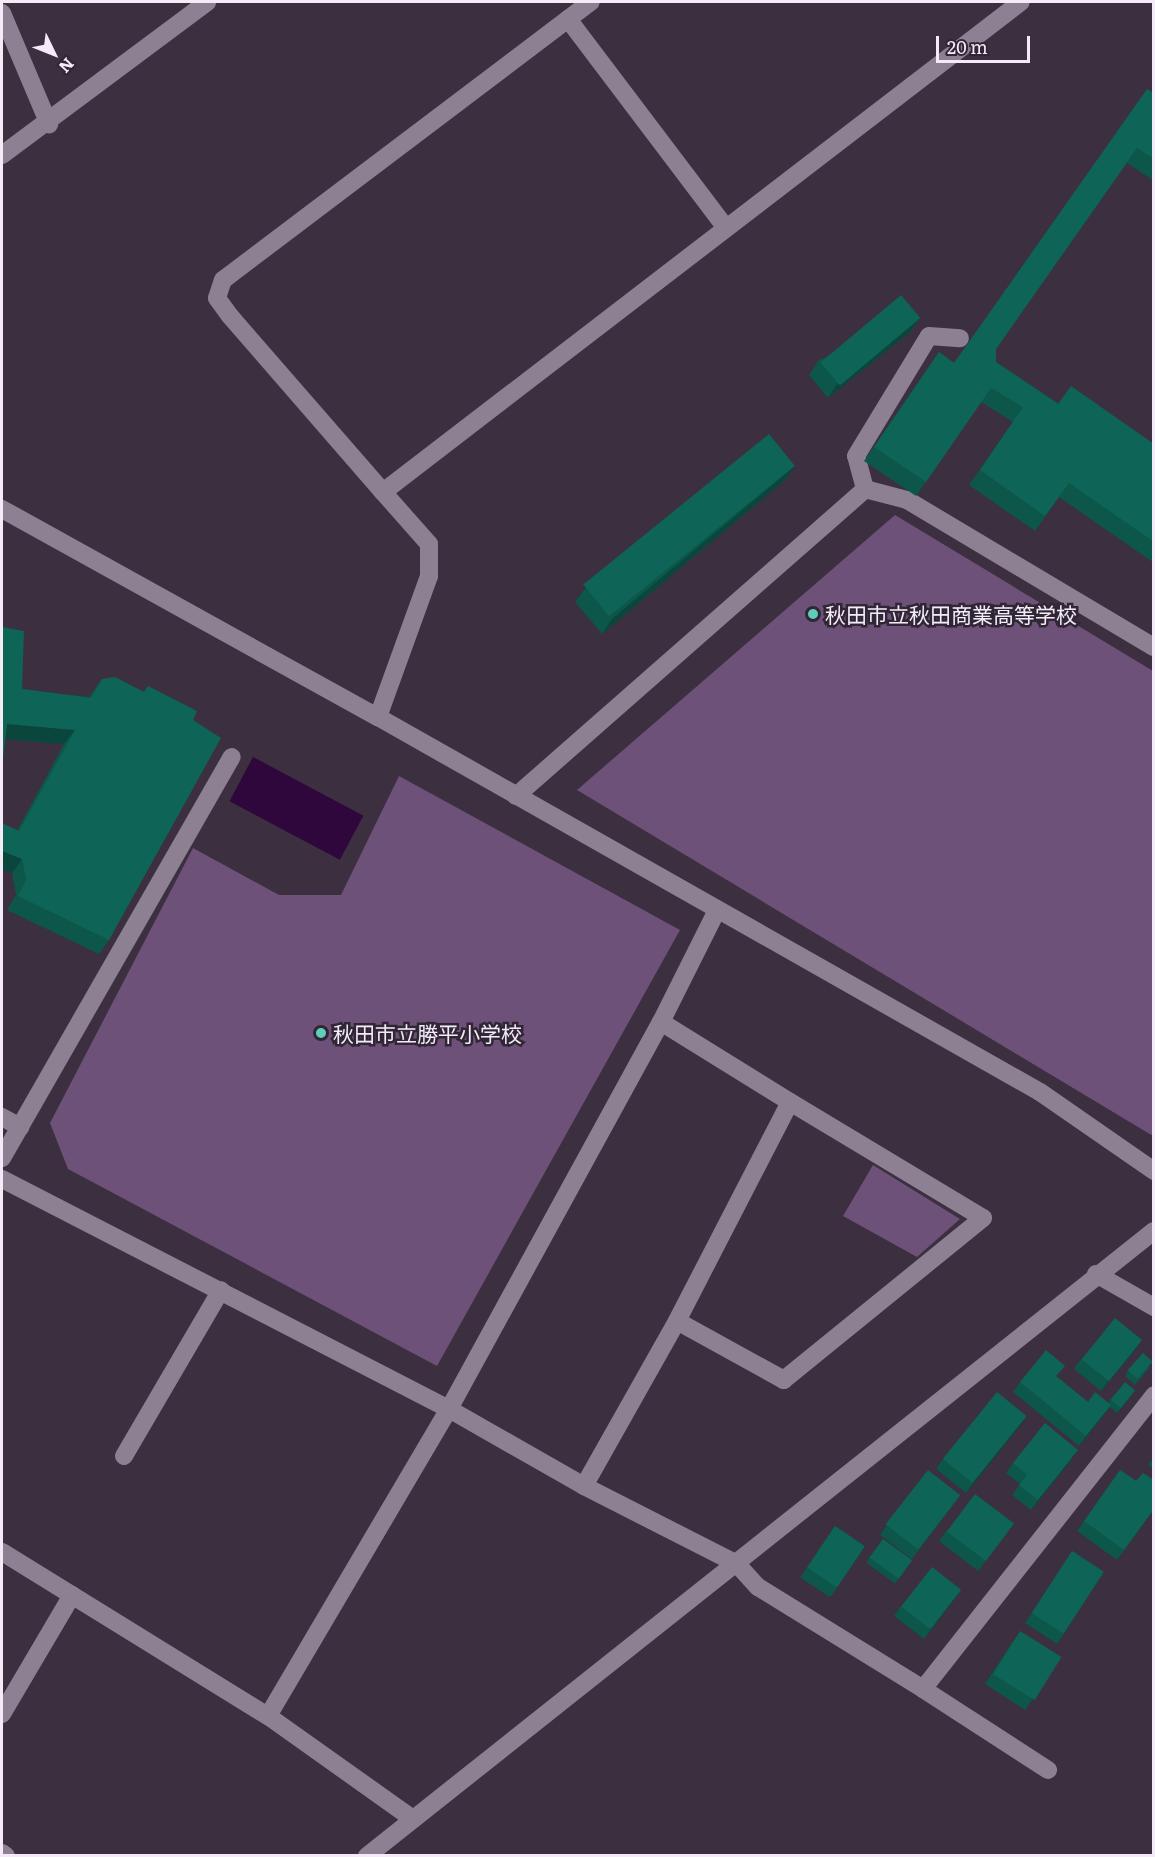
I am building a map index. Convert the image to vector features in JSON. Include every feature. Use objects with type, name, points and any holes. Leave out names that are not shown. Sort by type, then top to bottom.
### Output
[{"type":"street","points":[[2,155],[48,124],[207,2]]},
{"type":"street","points":[[378,717],[429,576],[429,544],[230,316],[217,298],[223,280],[591,2]]},
{"type":"street","points":[[383,492],[1021,2]]},
{"type":"street","points":[[2,13],[48,124]]},
{"type":"street","points":[[568,19],[726,228]]},
{"type":"street","points":[[865,489],[856,456],[929,336],[960,338]]},
{"type":"street","points":[[865,489],[907,500],[1154,647]]},
{"type":"street","points":[[516,796],[865,489]]},
{"type":"street","points":[[2,509],[378,717],[1040,1092],[1154,1171]]},
{"type":"street","points":[[2,1158],[232,757]]},
{"type":"street","points":[[268,1716],[449,1409],[661,1022],[717,910]]},
{"type":"street","points":[[661,1022],[983,1218],[784,1380],[677,1321]]},
{"type":"street","points":[[584,1486],[677,1321],[790,1102]]},
{"type":"street","points":[[2,1117],[20,1127]]},
{"type":"street","points":[[2,1179],[449,1409],[584,1486],[737,1564],[758,1587],[1048,1770]]},
{"type":"street","points":[[367,1856],[737,1564],[1096,1274],[1154,1231]]},
{"type":"street","points":[[1096,1274],[1154,1307]]},
{"type":"street","points":[[124,1456],[221,1290]]},
{"type":"street","points":[[923,1689],[1154,1395]]},
{"type":"street","points":[[2,1552],[268,1716],[412,1819]]},
{"type":"street","points":[[2,1714],[72,1595]]},
{"type":"street","points":[[2,1853],[6,1856]]},
{"type":"shaded area","points":[[895,515],[1153,671],[1153,1136],[577,790]]},
{"type":"shaded area","points":[[253,757],[363,816],[340,860],[230,801]]},
{"type":"shaded area","points":[[399,776],[680,930],[437,1366],[68,1169],[50,1123],[193,848],[279,895],[341,895]]},
{"type":"shaded area","points":[[873,1165],[960,1219],[917,1257],[843,1216]]},
{"type":"building","points":[[1147,89],[1154,93],[1154,159],[1137,148],[996,349],[996,362],[1058,404],[1071,386],[1154,444],[1154,465],[1152,467],[1154,467],[1154,542],[1069,483],[1045,516],[980,470],[1023,407],[991,388],[926,482],[874,447],[939,352],[954,363]]},
{"type":"building","points":[[901,295],[920,318],[840,385],[821,362]]},
{"type":"building","points":[[769,434],[795,466],[609,616],[583,584]]},
{"type":"building","points":[[2,627],[24,631],[22,689],[91,698],[102,679],[115,677],[144,692],[148,686],[197,711],[193,720],[221,738],[109,940],[18,896],[26,880],[22,859],[2,851],[2,823],[19,831],[75,730],[7,724],[2,768]]},
{"type":"building","points":[[1115,1318],[1142,1340],[1109,1381],[1082,1359]]},
{"type":"building","points":[[1046,1350],[1065,1366],[1056,1376],[1088,1402],[1095,1392],[1111,1405],[1086,1436],[1020,1382]]},
{"type":"building","points":[[1143,1353],[1153,1362],[1137,1379],[1128,1370]]},
{"type":"building","points":[[1125,1382],[1135,1390],[1121,1408],[1111,1400]]},
{"type":"building","points":[[997,1392],[1027,1416],[972,1483],[943,1459]]},
{"type":"building","points":[[1045,1423],[1078,1450],[1038,1500],[1019,1485],[1027,1475],[1013,1463]]},
{"type":"building","points":[[928,1470],[960,1495],[918,1550],[886,1524]]},
{"type":"building","points":[[1120,1470],[1136,1481],[1143,1473],[1154,1480],[1154,1509],[1124,1550],[1084,1521]]},
{"type":"building","points":[[975,1494],[1014,1523],[986,1561],[947,1532]]},
{"type":"building","points":[[835,1526],[865,1546],[837,1588],[807,1567]]},
{"type":"building","points":[[883,1539],[912,1560],[899,1579],[869,1558]]},
{"type":"building","points":[[1072,1551],[1104,1572],[1064,1634],[1032,1613]]},
{"type":"building","points":[[932,1567],[961,1590],[930,1629],[901,1606]]},
{"type":"building","points":[[1020,1631],[1062,1657],[1035,1700],[993,1674]]},
{"type":"place","name":"秋田市立秋田商業高等学校","points":[[813,614]]},
{"type":"place","name":"秋田市立勝平小学校","points":[[321,1033]]}]
